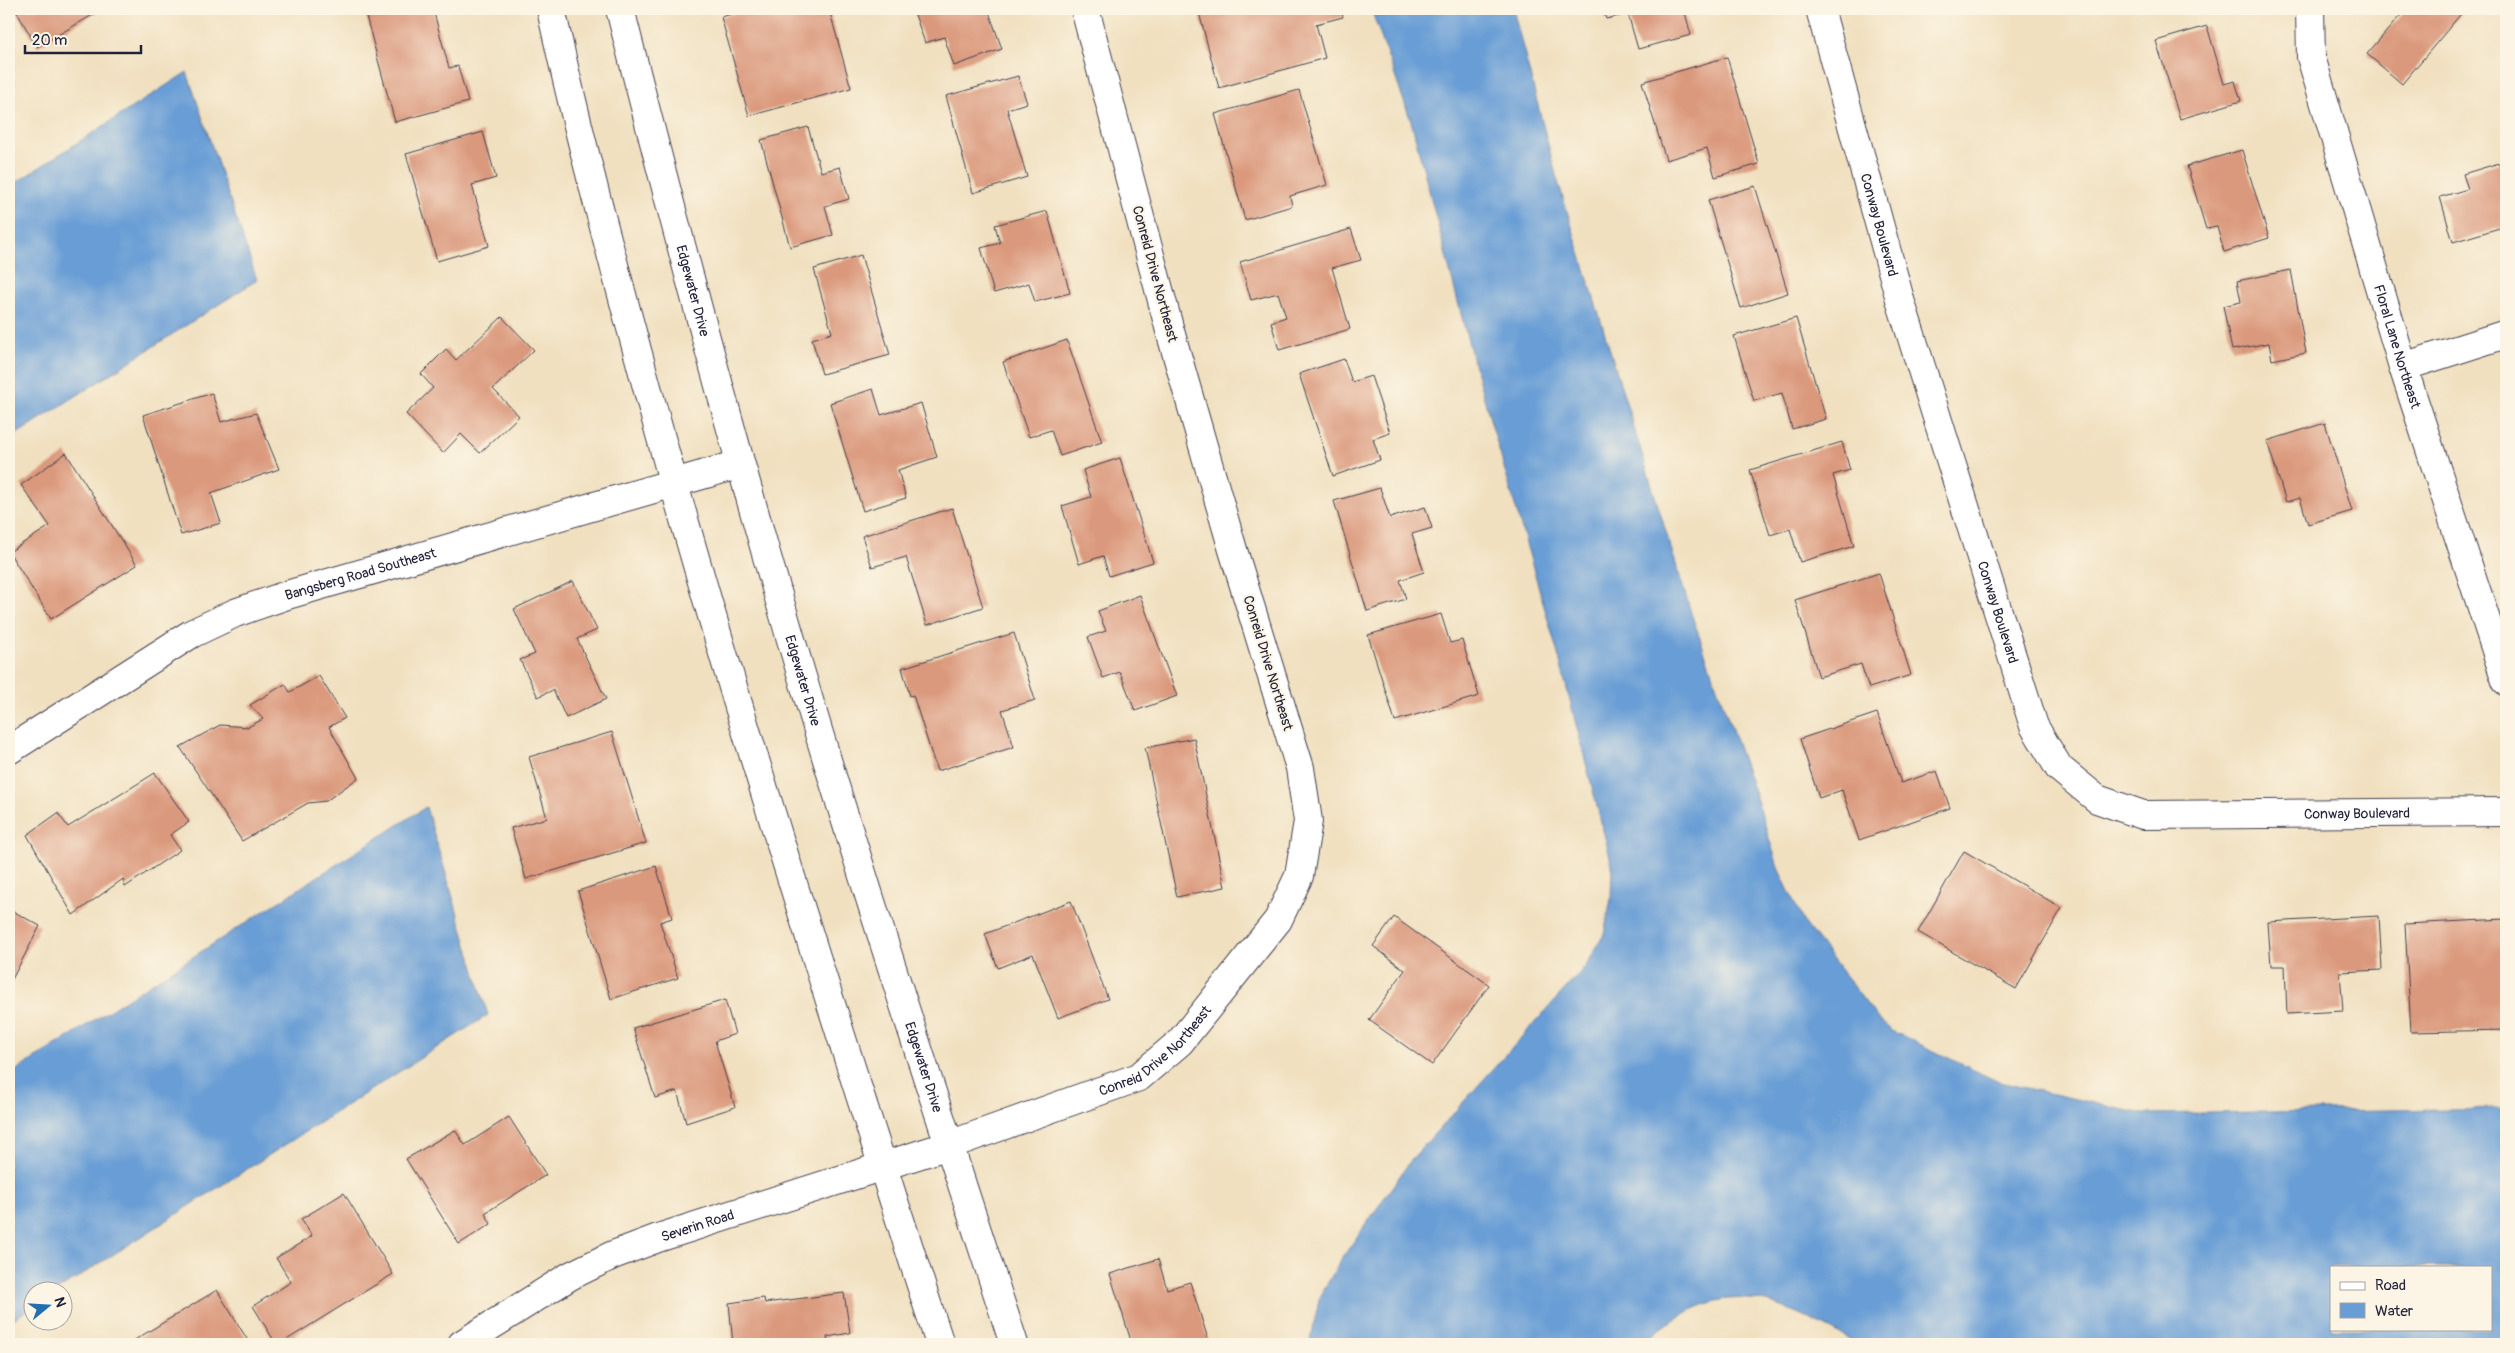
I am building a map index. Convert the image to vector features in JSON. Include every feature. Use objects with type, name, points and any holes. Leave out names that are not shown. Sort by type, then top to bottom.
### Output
[{"type":"street","points":[[551,9],[607,239],[673,483],[766,803],[940,1344]]},
{"type":"street","name":"Edgewater Drive","points":[[620,9],[657,157],[740,464],[808,698],[1014,1344]]},
{"type":"street","name":"Conreid Drive Northeast","points":[[950,1145],[1140,1078],[1180,1042],[1278,920],[1299,876],[1308,821],[1300,768],[1233,550],[1175,350],[1085,9]]},
{"type":"street","name":"Conway Boulevard","points":[[1820,9],[1901,303],[2034,726],[2059,768],[2097,798],[2143,815],[2506,812]]},
{"type":"street","name":"Floral Lane Northeast","points":[[2310,9],[2311,57],[2403,367],[2506,680]]},
{"type":"street","points":[[2403,367],[2506,334]]},
{"type":"street","name":"Bangsberg Road Southeast","points":[[9,750],[191,634],[235,613],[306,590],[740,464]]},
{"type":"street","name":"Severin Road","points":[[462,1344],[570,1276],[613,1255],[658,1238],[950,1145]]},
{"type":"water","points":[[1371,9],[1513,9],[1556,175],[1692,616],[1759,806],[1779,870],[1803,921],[1879,1020],[1892,1031],[1999,1082],[2143,1114],[2506,1108],[2506,1344],[1859,1344],[1799,1314],[1773,1304],[1749,1299],[1725,1300],[1699,1307],[1672,1321],[1641,1344],[1310,1344],[1319,1299],[1340,1261],[1411,1160],[1586,966],[1604,934],[1611,899],[1612,865],[1559,658],[1473,360],[1411,121]]},
{"type":"water","points":[[187,72],[257,280],[9,439],[9,187]]},
{"type":"water","points":[[426,807],[488,1015],[72,1281],[22,1280],[22,1314],[9,1322],[9,1075]]},
{"type":"building","points":[[15,9],[103,9],[37,47]]},
{"type":"building","points":[[364,9],[433,9],[449,68],[458,66],[468,102],[395,122]]},
{"type":"building","points":[[749,9],[829,9],[851,88],[749,116],[721,17]]},
{"type":"building","points":[[913,9],[988,9],[1002,49],[954,66],[944,37],[925,43]]},
{"type":"building","points":[[1198,9],[1238,9],[1239,11],[1249,9],[1341,9],[1343,17],[1316,24],[1325,58],[1219,88]]},
{"type":"building","points":[[1603,9],[1684,9],[1691,35],[1638,49],[1628,14],[1606,19]]},
{"type":"building","points":[[2406,9],[2465,9],[2402,84],[2367,54]]},
{"type":"building","points":[[2207,26],[2224,84],[2235,81],[2241,101],[2180,119],[2156,41]]},
{"type":"building","points":[[1727,57],[1759,164],[1715,177],[1707,148],[1666,160],[1642,82]]},
{"type":"building","points":[[1018,76],[1027,103],[1007,109],[1027,177],[973,193],[946,96]]},
{"type":"building","points":[[1299,90],[1327,185],[1290,196],[1292,206],[1245,220],[1215,114]]},
{"type":"building","points":[[808,127],[821,172],[840,167],[849,199],[825,206],[833,235],[790,247],[761,140]]},
{"type":"building","points":[[483,132],[496,178],[472,185],[489,246],[437,261],[406,154]]},
{"type":"building","points":[[2242,150],[2269,238],[2224,252],[2217,227],[2206,229],[2187,166]]},
{"type":"building","points":[[2506,161],[2506,226],[2453,242],[2440,197],[2468,189],[2463,174]]},
{"type":"building","points":[[1755,186],[1788,293],[1741,308],[1708,200]]},
{"type":"building","points":[[1047,211],[1070,293],[1035,302],[1029,283],[994,293],[981,248],[1000,243],[995,225]]},
{"type":"building","points":[[1351,229],[1361,260],[1332,268],[1350,329],[1279,350],[1271,322],[1286,317],[1278,293],[1251,300],[1240,262]]},
{"type":"building","points":[[861,255],[890,355],[822,374],[812,339],[832,333],[814,269]]},
{"type":"building","points":[[2291,270],[2306,353],[2272,360],[2269,343],[2232,350],[2223,306],[2241,302],[2237,281]]},
{"type":"building","points":[[502,317],[534,350],[493,389],[519,416],[480,453],[461,434],[443,453],[406,414],[433,388],[421,374],[446,349],[456,360]]},
{"type":"building","points":[[1796,318],[1826,419],[1792,429],[1782,393],[1754,401],[1734,336]]},
{"type":"building","points":[[1067,340],[1102,442],[1060,456],[1051,430],[1029,437],[1003,362]]},
{"type":"building","points":[[1344,359],[1352,382],[1371,376],[1390,433],[1373,439],[1380,460],[1333,476],[1299,374]]},
{"type":"building","points":[[873,389],[881,415],[921,403],[937,457],[898,470],[906,498],[863,511],[830,403]]},
{"type":"building","points":[[212,393],[221,422],[256,413],[279,469],[211,493],[221,523],[181,535],[143,415]]},
{"type":"building","points":[[2325,423],[2352,511],[2308,524],[2300,498],[2286,502],[2267,441]]},
{"type":"building","points":[[1842,442],[1850,470],[1833,475],[1854,546],[1800,562],[1790,529],[1770,535],[1750,470]]},
{"type":"building","points":[[66,453],[137,565],[51,619],[9,552],[50,526],[21,485]]},
{"type":"building","points":[[1120,458],[1153,562],[1109,576],[1103,556],[1079,564],[1062,506],[1091,497],[1083,470]]},
{"type":"building","points":[[1380,488],[1390,518],[1425,507],[1432,528],[1412,534],[1424,572],[1400,580],[1406,599],[1367,611],[1334,501]]},
{"type":"building","points":[[952,508],[983,607],[927,625],[906,557],[872,567],[862,536]]},
{"type":"building","points":[[1879,573],[1911,675],[1869,688],[1861,664],[1819,677],[1795,600]]},
{"type":"building","points":[[573,581],[597,630],[577,639],[606,699],[566,718],[553,690],[538,697],[520,660],[535,654],[514,609]]},
{"type":"building","points":[[1140,595],[1177,696],[1135,711],[1120,672],[1103,678],[1088,637],[1106,631],[1098,611]]},
{"type":"building","points":[[1441,614],[1450,643],[1462,640],[1479,696],[1395,721],[1368,635]]},
{"type":"building","points":[[1014,633],[1035,700],[1002,710],[1014,747],[937,771],[913,695],[910,696],[902,668]]},
{"type":"building","points":[[319,676],[345,718],[329,727],[358,778],[326,801],[308,803],[242,841],[180,747],[220,725],[248,727],[263,719],[250,705],[285,684],[290,692]]},
{"type":"building","points":[[1877,713],[1901,783],[1937,771],[1950,808],[1859,840],[1842,790],[1819,798],[1800,739]]},
{"type":"building","points":[[612,732],[646,843],[526,879],[511,828],[547,818],[529,757]]},
{"type":"building","points":[[1194,738],[1225,887],[1177,897],[1145,748]]},
{"type":"building","points":[[155,773],[189,822],[170,835],[180,850],[125,887],[123,879],[73,915],[27,835],[58,813],[68,827]]},
{"type":"building","points":[[1964,851],[2062,908],[2016,989],[1918,932]]},
{"type":"building","points":[[656,866],[672,918],[660,922],[678,978],[611,999],[578,891]]},
{"type":"building","points":[[1071,901],[1108,999],[1058,1018],[1033,954],[998,968],[985,934]]},
{"type":"building","points":[[9,909],[40,926],[9,985]]},
{"type":"building","points":[[2379,916],[2382,970],[2340,972],[2343,1011],[2287,1014],[2285,966],[2271,966],[2268,922]]},
{"type":"building","points":[[1394,917],[1489,985],[1432,1065],[1369,1020],[1405,970],[1373,946]]},
{"type":"building","points":[[2506,919],[2506,1030],[2411,1032],[2405,924]]},
{"type":"building","points":[[725,1000],[735,1034],[715,1041],[735,1107],[686,1123],[677,1091],[655,1098],[633,1028]]},
{"type":"building","points":[[509,1117],[546,1175],[485,1213],[491,1224],[459,1244],[406,1159],[455,1130],[465,1145]]},
{"type":"building","points":[[344,1193],[393,1274],[280,1344],[276,1344],[253,1306],[291,1282],[276,1258],[312,1236],[301,1219]]},
{"type":"building","points":[[1158,1259],[1167,1289],[1190,1282],[1209,1342],[1202,1344],[1132,1344],[1110,1274]]},
{"type":"building","points":[[217,1290],[250,1344],[128,1344]]},
{"type":"building","points":[[844,1293],[850,1333],[827,1337],[828,1344],[733,1344],[729,1303],[764,1298],[765,1303]]}]
